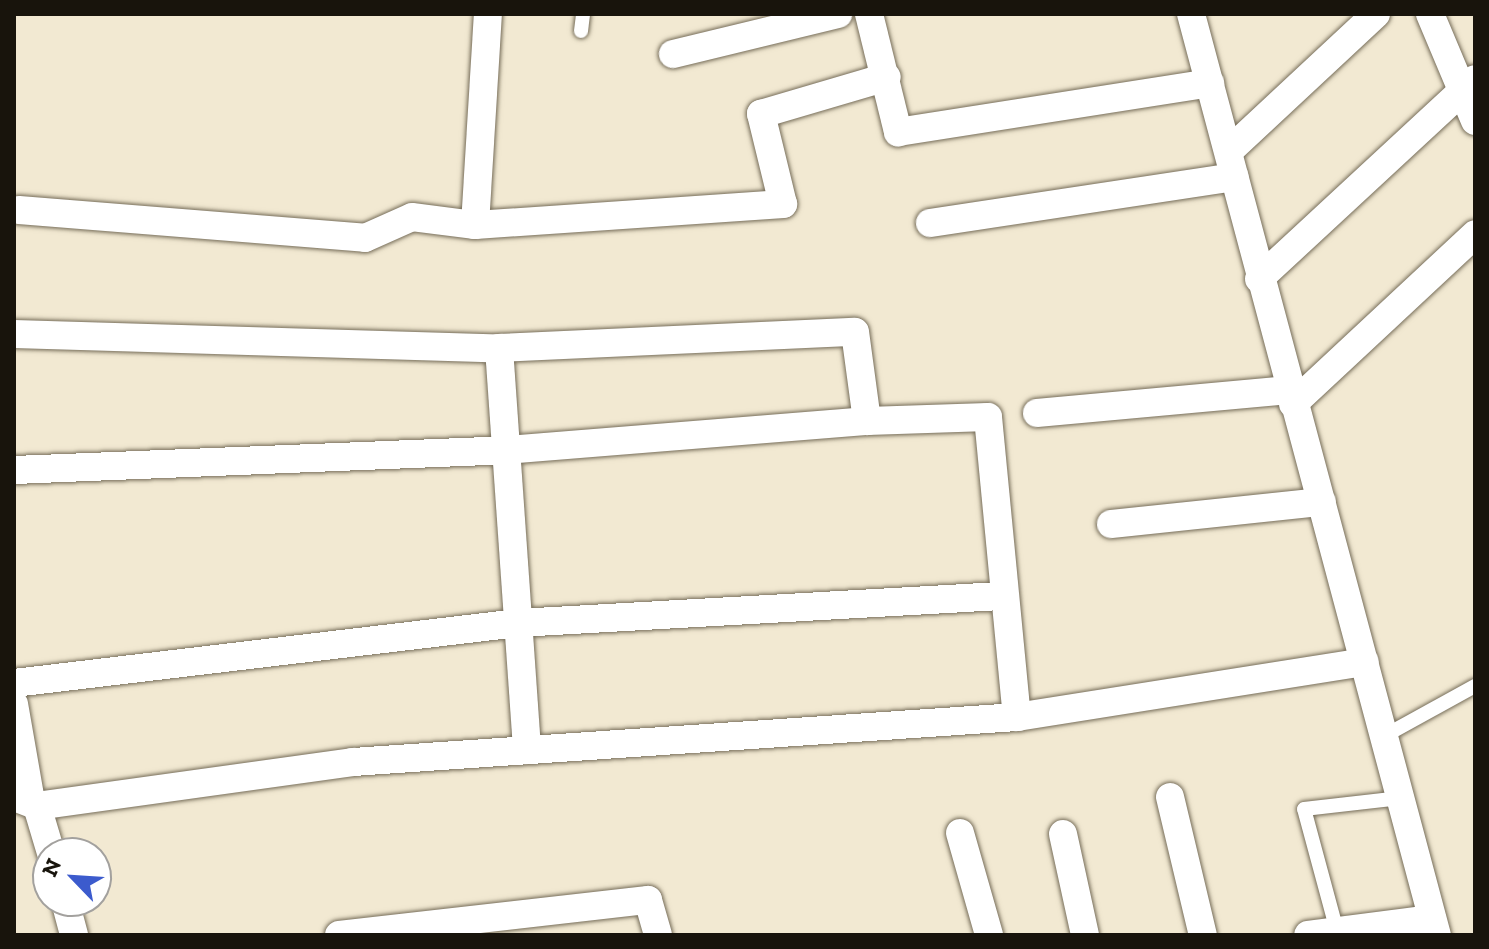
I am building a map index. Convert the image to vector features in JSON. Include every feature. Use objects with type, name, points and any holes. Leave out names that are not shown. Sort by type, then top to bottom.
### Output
[{"type":"street","points":[[475,225],[488,14]]},
{"type":"street","points":[[673,54],[759,23],[838,14]]},
{"type":"street","points":[[869,14],[887,77],[898,132],[1210,83]]},
{"type":"street","points":[[930,223],[1232,164],[1376,14]]},
{"type":"street","points":[[1430,14],[1468,85],[1475,121]]},
{"type":"street","points":[[1197,17],[1210,83],[1259,279],[1386,735],[1434,927],[1308,935]]},
{"type":"street","points":[[19,210],[365,238],[412,217],[475,225],[783,204],[761,114],[887,77]]},
{"type":"street","points":[[1259,279],[1468,85]]},
{"type":"street","points":[[1037,413],[1291,397],[1475,234]]},
{"type":"street","points":[[14,334],[499,348],[855,332],[867,421]]},
{"type":"street","points":[[499,348],[527,750]]},
{"type":"street","points":[[14,470],[506,450],[867,421],[988,417],[1017,717]]},
{"type":"street","points":[[1111,524],[1322,502]]},
{"type":"street","points":[[14,683],[518,623],[1004,596]]},
{"type":"street","points":[[28,801],[353,762],[1017,717],[1365,662]]},
{"type":"street","points":[[14,704],[28,801],[44,837]]},
{"type":"street","points":[[1170,797],[1203,935]]},
{"type":"street","points":[[960,833],[989,935]]},
{"type":"street","points":[[1063,834],[1085,935]]},
{"type":"street","points":[[339,935],[648,900],[658,935]]},
{"type":"lane","points":[[581,31],[583,14]]},
{"type":"lane","points":[[1386,735],[1475,686]]},
{"type":"lane","points":[[1337,931],[1304,809],[1400,798]]}]
